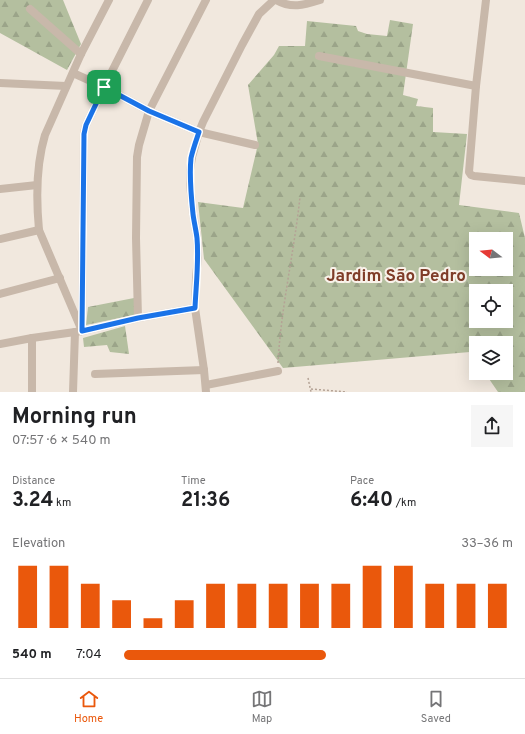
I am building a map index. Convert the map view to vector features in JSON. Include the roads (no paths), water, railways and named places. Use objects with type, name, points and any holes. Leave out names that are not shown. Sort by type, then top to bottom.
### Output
[{"type":"street","points":[[78,331],[60,278],[39,230],[37,185],[42,145],[47,129],[81,54],[109,0]]},
{"type":"street","points":[[73,392],[78,331],[84,134],[86,125],[104,87],[148,0]]},
{"type":"street","points":[[138,318],[136,238],[138,145],[149,111],[206,0]]},
{"type":"street","points":[[278,371],[206,388],[195,308],[198,258],[190,170],[199,132],[242,44],[259,14],[275,0],[282,4],[292,6],[320,0]]},
{"type":"street","points":[[486,0],[468,172],[474,176],[525,181]]},
{"type":"street","points":[[30,9],[81,54]]},
{"type":"street","points":[[319,56],[476,86]]},
{"type":"street","points":[[73,73],[104,87],[149,111],[199,132],[255,145]]},
{"type":"street","points":[[0,83],[66,86]]},
{"type":"street","points":[[0,189],[37,185]]},
{"type":"street","points":[[0,239],[39,230]]},
{"type":"street","points":[[0,294],[60,278]]},
{"type":"street","points":[[0,344],[78,331],[195,308]]},
{"type":"street","points":[[32,338],[32,392]]},
{"type":"street","points":[[95,374],[204,370]]},
{"type":"district","name":"Jardim São Pedro","points":[[396,275]]}]
